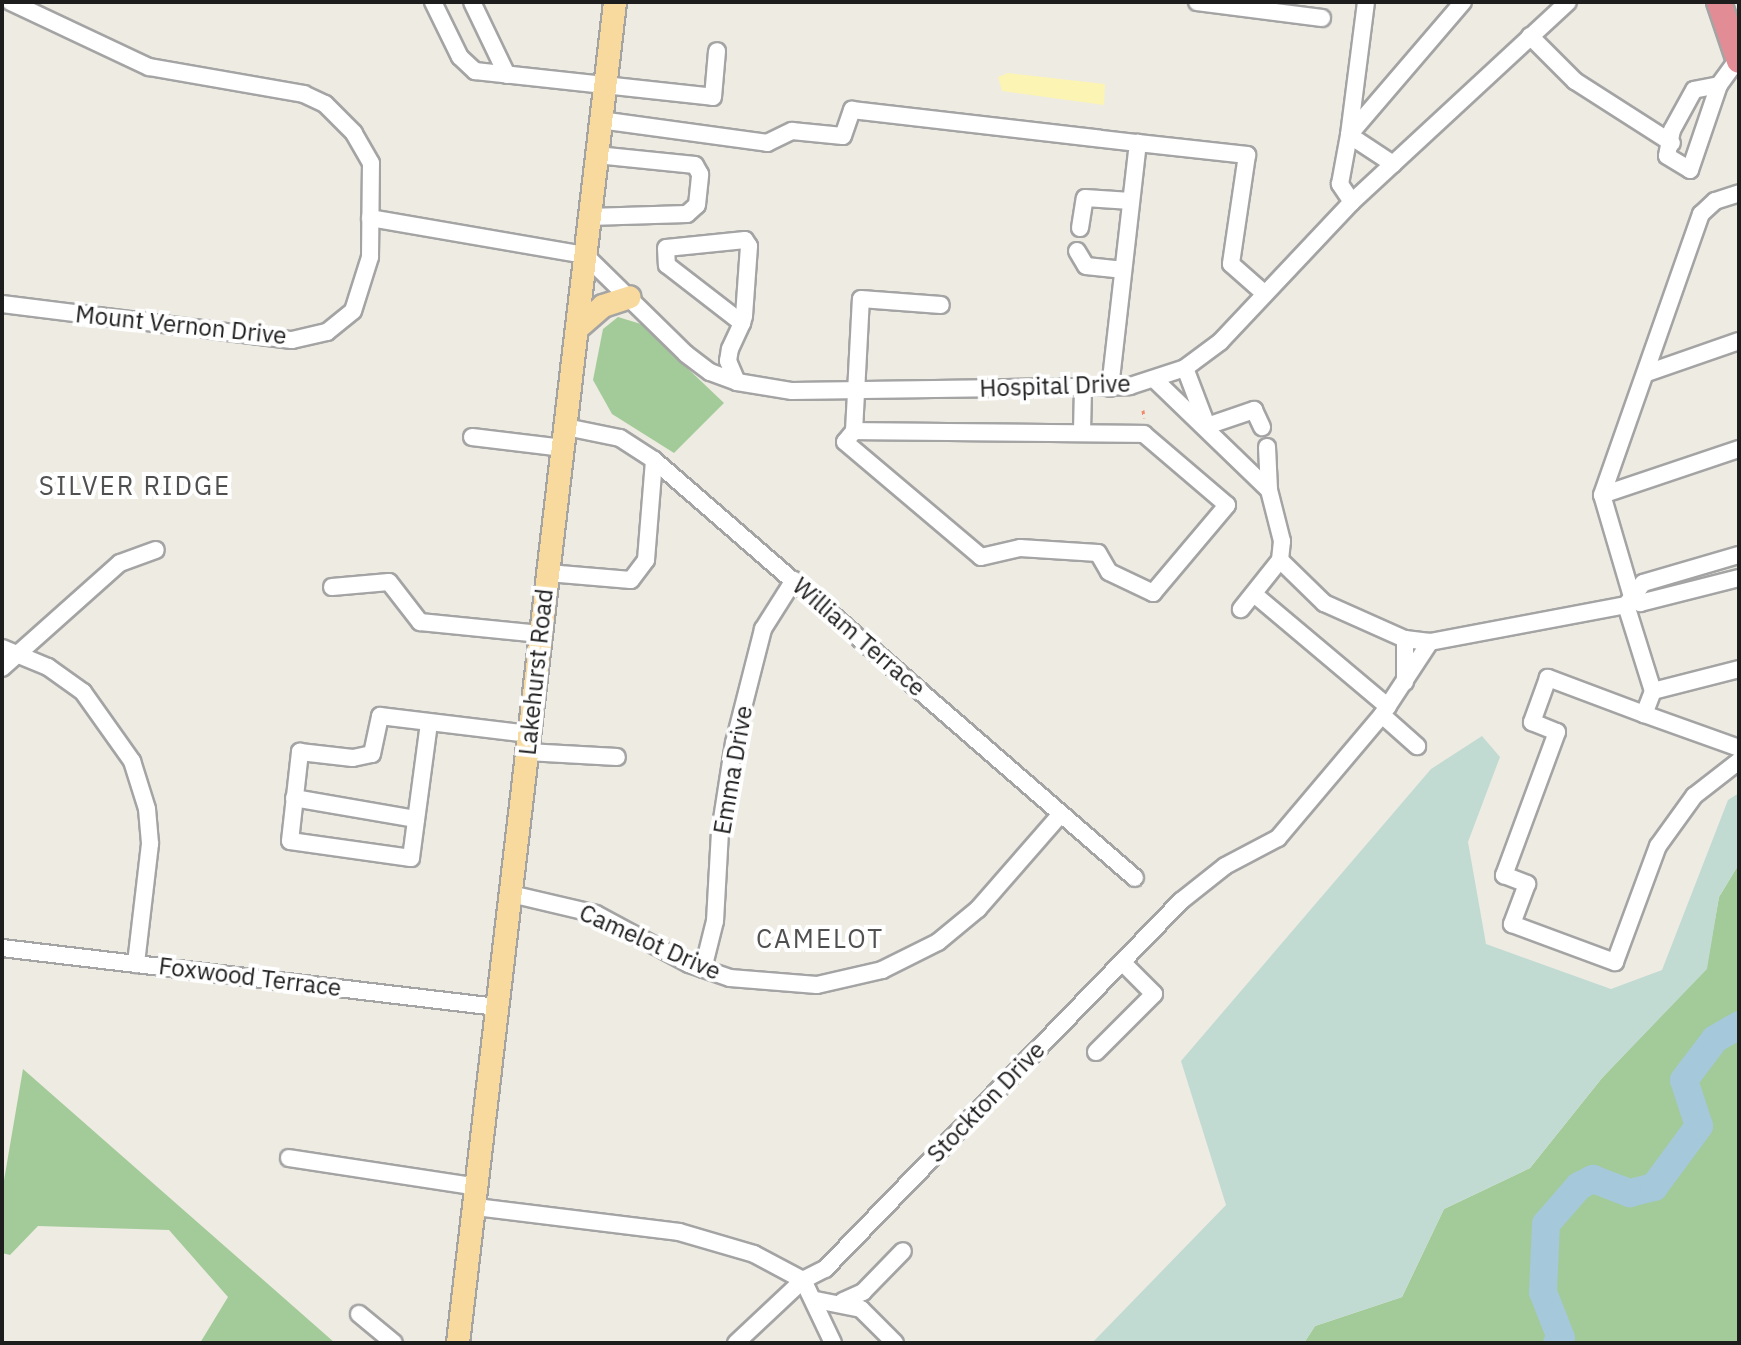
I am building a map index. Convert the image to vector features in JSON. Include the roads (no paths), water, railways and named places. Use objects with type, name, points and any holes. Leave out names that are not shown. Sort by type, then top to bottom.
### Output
[{"type":"highway","points":[[1719,2],[1739,60]]},
{"type":"main road","name":"Lakehurst Road","points":[[458,1343],[615,2]]},
{"type":"main road","points":[[579,327],[603,306],[630,297]]},
{"type":"street","name":"Mount Vernon Drive","points":[[2,304],[292,340],[327,332],[358,301],[370,257],[371,163],[354,133],[325,104],[304,94],[149,67],[11,2]]},
{"type":"street","points":[[433,2],[467,68],[507,75],[713,97],[717,51]]},
{"type":"street","points":[[472,2],[507,75]]},
{"type":"street","points":[[1197,2],[1322,18]]},
{"type":"street","points":[[1352,202],[1340,184],[1366,2]]},
{"type":"street","name":"Hospital Drive","points":[[585,255],[686,354],[710,372],[737,382],[792,391],[854,391],[1083,389],[1155,380],[1185,368],[1220,342],[1352,202],[1568,2]]},
{"type":"street","points":[[1349,135],[1457,5]]},
{"type":"street","points":[[1530,36],[1575,81],[1672,143]]},
{"type":"street","points":[[1719,85],[1694,90],[1672,130],[1672,143],[1667,156],[1690,170],[1719,85],[1739,60]]},
{"type":"street","points":[[600,120],[767,143],[792,131],[843,136],[852,110],[1247,155],[1231,264],[1265,294]]},
{"type":"street","points":[[1349,135],[1393,164]]},
{"type":"street","points":[[1110,388],[1138,143]]},
{"type":"street","points":[[589,217],[675,215],[694,211],[697,205],[700,174],[695,165],[597,155]]},
{"type":"street","points":[[1644,714],[1653,691],[1602,495],[1636,391],[1647,373],[1701,214],[1715,201],[1739,193]]},
{"type":"street","points":[[1080,228],[1085,198],[1131,201]]},
{"type":"street","points":[[370,218],[585,255]]},
{"type":"street","points":[[737,382],[728,361],[742,323],[749,246],[745,240],[674,243],[666,248],[667,265],[742,323]]},
{"type":"street","points":[[1077,251],[1086,266],[1122,270]]},
{"type":"street","points":[[854,431],[1144,434],[1227,505],[1153,593],[1109,572],[1098,553],[1020,548],[981,557],[845,442],[854,431],[861,299],[941,305]]},
{"type":"street","points":[[1647,373],[1739,341]]},
{"type":"street","points":[[1185,368],[1207,426]]},
{"type":"street","points":[[1155,380],[1182,410],[1207,426],[1269,490]]},
{"type":"street","points":[[1082,432],[1083,389]]},
{"type":"street","points":[[1207,426],[1254,410],[1262,427]]},
{"type":"street","name":"William Terrace","points":[[472,437],[620,438],[654,460],[1135,878]]},
{"type":"street","points":[[1241,609],[1280,560],[1282,541],[1269,490],[1267,447]]},
{"type":"street","points":[[1602,495],[1738,453]]},
{"type":"street","points":[[548,573],[631,580],[646,560],[654,460]]},
{"type":"street","points":[[2,668],[120,563],[156,550]]},
{"type":"street","points":[[1630,602],[1643,583],[1739,555]]},
{"type":"street","points":[[1280,560],[1324,603],[1405,639],[1430,642],[1630,602],[1640,603],[1739,578]]},
{"type":"street","name":"Emma Drive","points":[[703,969],[715,921],[720,832],[734,743],[763,629],[794,580]]},
{"type":"street","points":[[332,587],[389,582],[420,622],[540,634]]},
{"type":"street","points":[[1254,594],[1385,711],[1417,746]]},
{"type":"street","points":[[1405,639],[1405,684]]},
{"type":"street","name":"Stockton Drive","points":[[736,1343],[803,1280],[825,1269],[1201,883],[1278,838],[1385,711],[1430,642]]},
{"type":"street","points":[[2,648],[19,654],[83,692],[132,761],[147,809],[150,844],[136,964]]},
{"type":"street","points":[[1653,691],[1739,669]]},
{"type":"street","points":[[1739,748],[1548,678],[1532,722],[1557,732],[1504,875],[1527,884],[1512,924],[1615,962],[1658,846],[1694,796],[1739,761]]},
{"type":"street","points":[[429,723],[411,858],[290,841],[300,752],[353,758],[372,754],[380,716],[429,723],[617,757]]},
{"type":"street","points":[[294,798],[416,819]]},
{"type":"street","name":"Camelot Drive","points":[[511,894],[596,914],[703,969],[745,982],[790,986],[843,981],[882,970],[925,950],[966,920],[1061,814]]},
{"type":"street","name":"Foxwood Terrace","points":[[2,948],[498,1007]]},
{"type":"street","points":[[1096,1052],[1154,994],[1122,962]]},
{"type":"street","points":[[289,1158],[477,1197],[688,1234],[754,1254],[803,1280],[816,1300],[833,1343]]},
{"type":"street","points":[[843,1301],[863,1292],[903,1251]]},
{"type":"street","points":[[816,1300],[843,1301],[870,1314],[895,1343]]},
{"type":"street","points":[[359,1314],[394,1343]]},
{"type":"waterway","points":[[1557,1343],[1561,1338],[1543,1292],[1546,1224],[1579,1186],[1593,1179],[1630,1193],[1654,1187],[1699,1126],[1684,1080],[1715,1039],[1739,1025]]},
{"type":"district","name":"SILVER RIDGE","points":[[135,486]]},
{"type":"district","name":"CAMELOT","points":[[820,939]]}]
